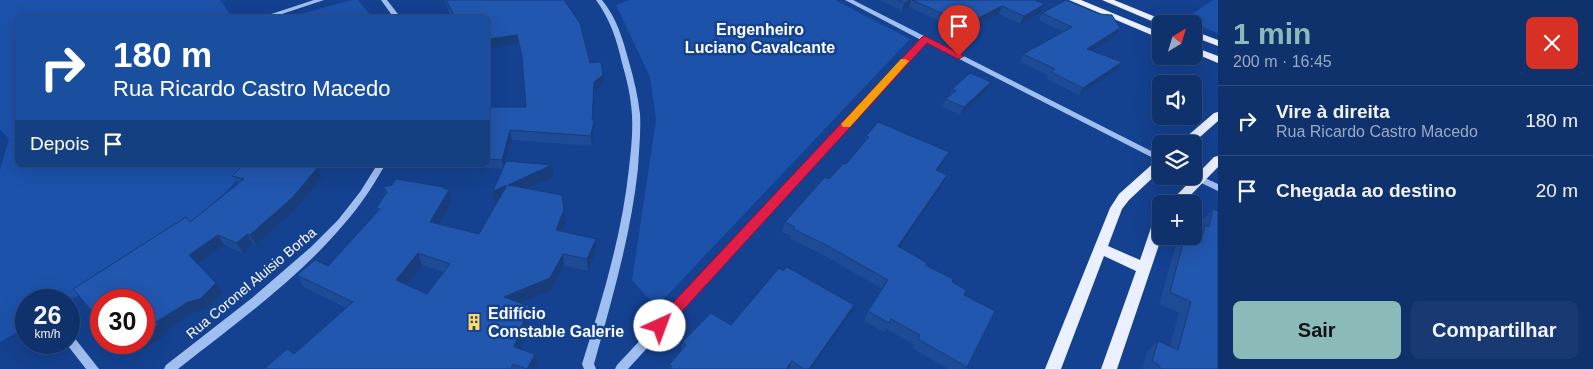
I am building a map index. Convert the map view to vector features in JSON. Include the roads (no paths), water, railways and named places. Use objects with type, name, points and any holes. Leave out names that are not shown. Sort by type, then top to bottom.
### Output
[{"type":"main road","points":[[1072,0],[1152,32]]},
{"type":"main road","points":[[1106,0],[1152,18]]},
{"type":"main road","points":[[1202,37],[1218,43]]},
{"type":"main road","points":[[1202,53],[1218,60]]},
{"type":"main road","points":[[1195,135],[1218,115]]},
{"type":"main road","points":[[1202,172],[1218,160]]},
{"type":"main road","points":[[1053,369],[1102,250],[1116,208],[1124,197],[1152,171]]},
{"type":"main road","points":[[1181,195],[1189,185]]},
{"type":"main road","points":[[1109,369],[1152,244]]},
{"type":"main road","points":[[1102,250],[1143,268]]},
{"type":"street","points":[[272,15],[321,0]]},
{"type":"street","points":[[384,0],[396,15]]},
{"type":"street","points":[[848,0],[1152,154]]},
{"type":"street","points":[[590,369],[588,364],[622,237],[632,178],[636,121],[629,73],[620,39],[602,1]]},
{"type":"street","points":[[620,369],[925,39]]},
{"type":"street","name":"Rua Coronel Aluisio Borba","points":[[170,369],[278,282],[319,245],[350,210],[380,167]]},
{"type":"street","points":[[1202,180],[1218,188]]},
{"type":"street","points":[[80,353],[93,369]]},
{"type":"place","name":"Edifício Constable Galerie","points":[[474,322]]},
{"type":"district","name":"Engenheiro Luciano Cavalcante","points":[[760,38]]}]
